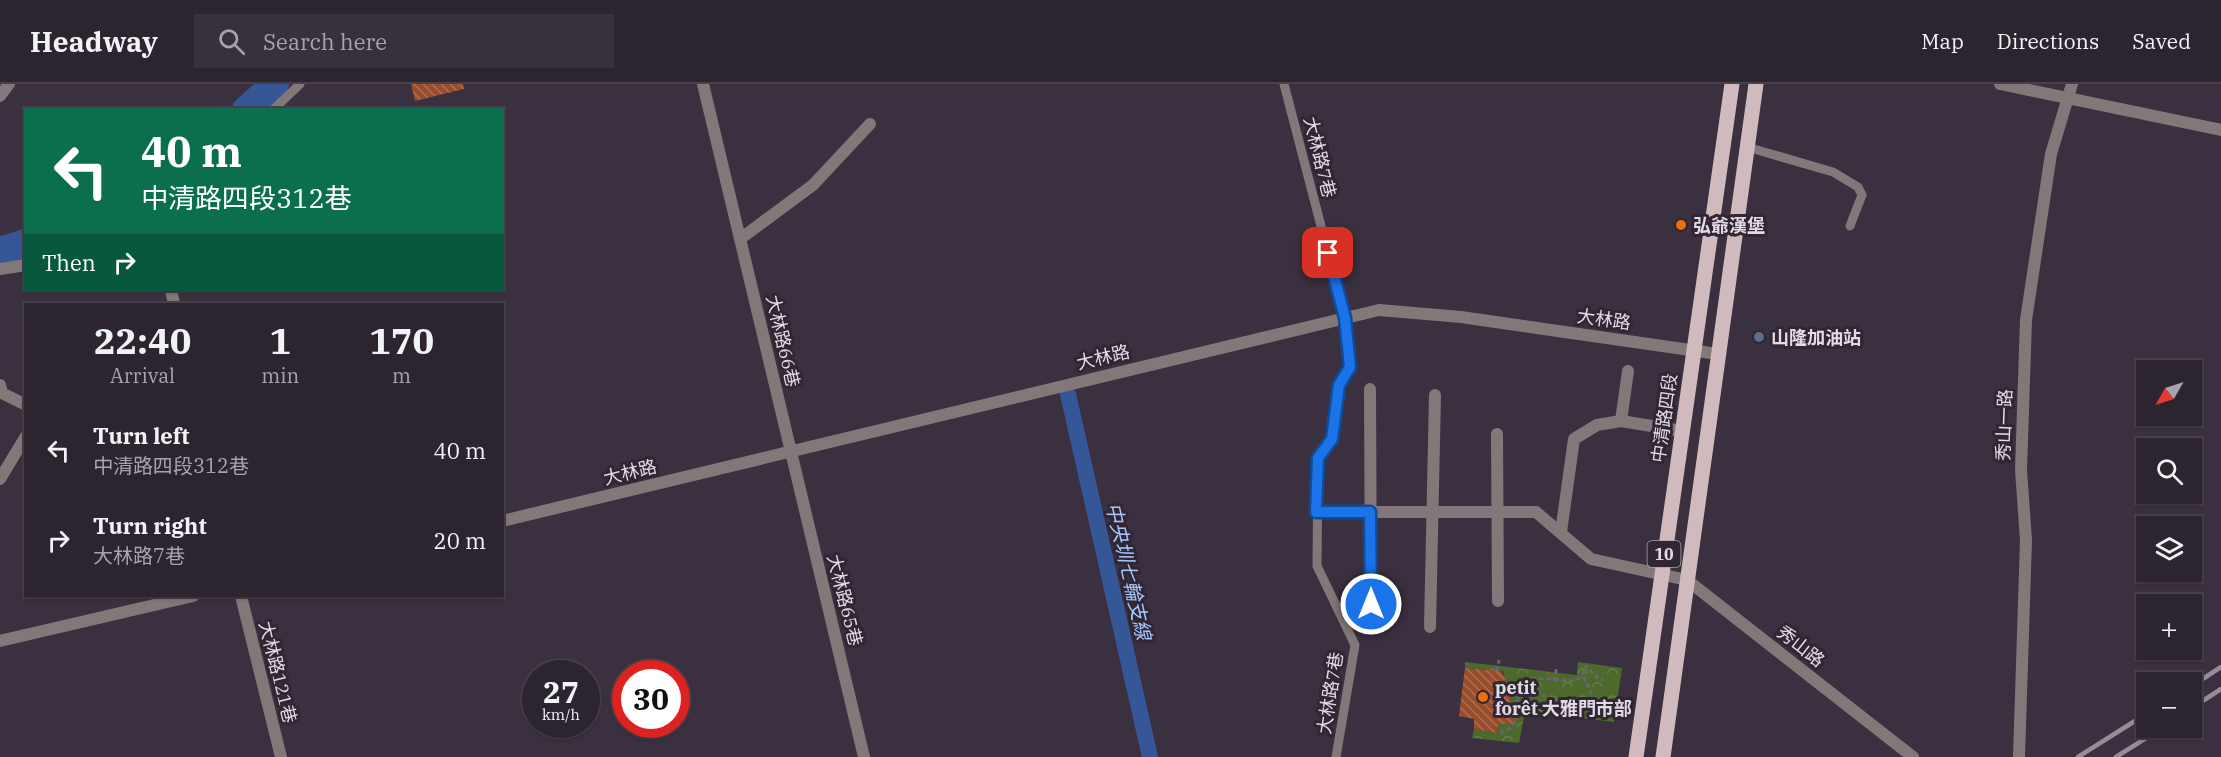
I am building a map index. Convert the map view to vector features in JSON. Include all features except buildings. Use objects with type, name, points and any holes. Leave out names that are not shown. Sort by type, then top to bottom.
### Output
[{"type":"main road","name":"中清路四段","points":[[1636,757],[1732,84]]},
{"type":"main road","name":"10","points":[[1663,757],[1756,84]]},
{"type":"street","points":[[0,96],[9,84]]},
{"type":"street","name":"大林路66巷","points":[[703,84],[790,452]]},
{"type":"street","points":[[2000,84],[2221,130]]},
{"type":"street","name":"秀山一路","points":[[2019,757],[2026,540],[2021,470],[2026,320],[2051,154],[2072,84]]},
{"type":"street","points":[[740,239],[813,185],[870,124]]},
{"type":"street","points":[[0,269],[24,265]]},
{"type":"street","name":"大林路","points":[[504,521],[1379,310],[1461,316],[1718,354]]},
{"type":"street","points":[[1621,421],[1628,371]]},
{"type":"street","points":[[0,385],[2,393],[24,404]]},
{"type":"street","points":[[1370,389],[1371,604]]},
{"type":"street","points":[[1430,627],[1435,395]]},
{"type":"street","points":[[1561,532],[1574,439],[1597,425],[1621,421],[1682,431]]},
{"type":"street","points":[[1497,434],[1498,601]]},
{"type":"street","points":[[0,478],[24,439]]},
{"type":"street","name":"大林路65巷","points":[[790,452],[864,757]]},
{"type":"street","name":"秀山路","points":[[1316,512],[1536,512],[1591,559],[1687,580],[1912,757]]},
{"type":"street","points":[[0,641],[189,597]]},
{"type":"street","name":"大林路121巷","points":[[241,597],[281,757]]},
{"type":"lane","points":[[275,108],[300,84]]},
{"type":"lane","name":"大林路7巷","points":[[1284,84],[1345,318],[1350,367],[1339,385],[1332,439],[1318,458],[1316,512],[1317,566],[1354,645],[1336,757]]},
{"type":"lane","points":[[1747,147],[1833,172],[1858,187],[1862,195],[1850,226]]},
{"type":"path","points":[[1497,671],[1499,660]]},
{"type":"path","points":[[1554,681],[1557,666]]},
{"type":"path","points":[[1527,678],[1536,691],[1544,697],[1564,704],[1586,706],[1591,704],[1592,697],[1583,676],[1586,666],[1603,680]]},
{"type":"path","points":[[1504,689],[1511,683],[1527,678],[1571,681],[1583,676]]},
{"type":"path","points":[[1500,732],[1507,731],[1517,720],[1515,712],[1519,682]]},
{"type":"green space","points":[[1465,662],[1577,675],[1578,662],[1622,668],[1614,722],[1525,711],[1519,743],[1472,738],[1474,729],[1497,733],[1498,723],[1514,720],[1515,717],[1509,712],[1511,698],[1502,687],[1505,680],[1503,671],[1465,668]]},
{"type":"waterway","points":[[248,108],[275,84]]},
{"type":"waterway","points":[[0,251],[24,244]]},
{"type":"waterway","name":"中央圳七輪支線","points":[[1068,394],[1150,757]]},
{"type":"railway","points":[[2202,679],[2221,667]]},
{"type":"railway","points":[[2202,701],[2221,689]]},
{"type":"railway","points":[[2078,757],[2136,720]]},
{"type":"railway","points":[[2116,757],[2146,738]]},
{"type":"place","name":"弘爺漢堡","points":[[1681,225]]},
{"type":"place","name":"山隆加油站","points":[[1759,337]]},
{"type":"place","name":"petit forêt 大雅門市部","points":[[1483,697]]},
{"type":"route","points":[[1328,253],[1345,318],[1350,367],[1339,385],[1332,439],[1318,458],[1316,512],[1370,512],[1371,604]]}]
